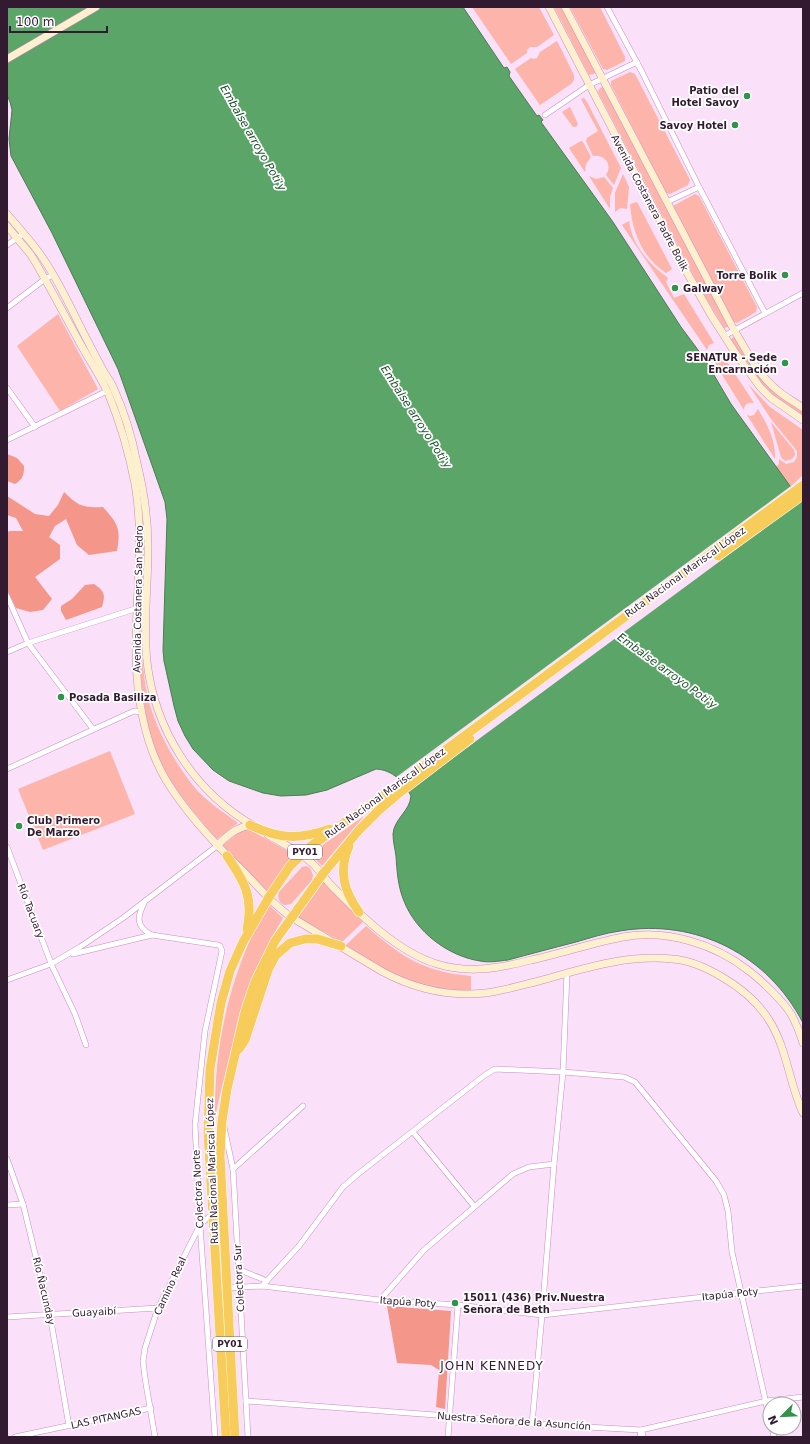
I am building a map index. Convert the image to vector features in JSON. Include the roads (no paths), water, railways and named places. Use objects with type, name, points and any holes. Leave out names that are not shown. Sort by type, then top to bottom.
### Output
[{"type":"highway","name":"Ruta Nacional Mariscal López","points":[[226,1437],[208,1133],[210,1069],[221,1003],[230,971],[243,942],[268,897],[290,866],[311,846],[396,791],[802,491]]},
{"type":"highway","name":"Ruta Nacional Mariscal López","points":[[235,1437],[220,1156],[222,1121],[235,1054],[255,982],[270,951],[291,917],[322,875],[359,830],[396,791]]},
{"type":"highway","points":[[250,824],[266,832],[287,837],[308,835],[339,827]]},
{"type":"highway","points":[[359,830],[346,854],[343,871],[346,890],[359,912]]},
{"type":"highway","points":[[227,856],[242,878],[247,888],[249,898],[250,916],[243,942]]},
{"type":"highway","points":[[235,1054],[245,1040],[268,970],[276,955],[290,943],[305,939],[317,939],[342,946]]},
{"type":"main road","points":[[7,59],[96,7]]},
{"type":"main road","name":"Avenida Costanera Padre Bolik","points":[[549,7],[685,269],[724,336],[751,375],[766,393],[803,420]]},
{"type":"main road","name":"Avenida Costanera Padre Bolik","points":[[565,7],[734,330],[769,383],[803,408]]},
{"type":"main road","name":"Avenida Costanera San Pedro","points":[[7,214],[40,254],[53,275],[113,386],[128,427],[138,462],[147,524],[148,549],[145,620],[147,662],[155,699],[163,725],[181,758],[200,784],[221,803],[250,824],[292,849],[312,863],[359,912],[401,948],[423,959],[450,968],[474,970],[500,967],[611,940],[636,936],[661,936],[700,944],[743,966],[763,984],[790,1014],[803,1043]]},
{"type":"main road","name":"Avenida Costanera San Pedro","points":[[7,226],[30,255],[45,279],[107,391],[124,438],[135,484],[140,547],[136,629],[136,673],[141,712],[151,747],[165,779],[185,808],[217,846],[279,908],[291,917],[396,979],[442,993],[461,994],[491,992],[610,962],[672,958],[698,965],[740,988],[760,1007],[778,1036],[803,1113]]},
{"type":"main road","points":[[217,846],[231,832],[241,826],[250,824]]},
{"type":"street","points":[[607,7],[637,62],[699,187],[765,313]]},
{"type":"street","points":[[545,115],[589,85],[637,62]]},
{"type":"street","points":[[667,202],[699,187]]},
{"type":"street","points":[[7,245],[24,234]]},
{"type":"street","points":[[7,308],[45,279],[53,275]]},
{"type":"street","points":[[724,336],[803,293]]},
{"type":"street","points":[[7,388],[35,427]]},
{"type":"street","points":[[7,440],[107,391]]},
{"type":"street","points":[[7,596],[28,643],[93,729]]},
{"type":"street","points":[[7,652],[28,643],[138,608]]},
{"type":"street","points":[[7,769],[134,711],[141,712]]},
{"type":"street","points":[[7,980],[51,964],[64,957],[123,918],[217,846]]},
{"type":"street","name":"Río Tacuary","points":[[7,847],[51,964],[75,1014],[86,1045]]},
{"type":"street","points":[[146,901],[140,911],[140,926],[144,931],[152,935]]},
{"type":"street","points":[[64,957],[130,939],[152,935]]},
{"type":"street","name":"Colectora Norte","points":[[152,935],[218,945],[222,950],[205,1031],[195,1125],[200,1225],[215,1437]]},
{"type":"street","points":[[532,1424],[563,1072],[567,973]]},
{"type":"street","points":[[262,1286],[299,1246],[343,1187],[485,1075],[495,1070],[563,1072],[624,1077],[635,1082],[716,1181],[724,1195],[728,1211],[732,1252],[740,1292],[765,1396]]},
{"type":"street","points":[[233,1169],[303,1106]]},
{"type":"street","name":"Colectora Sur","points":[[222,1121],[233,1169],[248,1437]]},
{"type":"street","points":[[413,1132],[474,1206]]},
{"type":"street","name":"Río Ñacunday","points":[[7,1159],[23,1204],[50,1315],[69,1426]]},
{"type":"street","points":[[380,1300],[424,1250],[513,1174],[529,1167],[554,1164]]},
{"type":"street","points":[[7,1205],[23,1204]]},
{"type":"street","name":"Camino Real","points":[[155,1437],[143,1361],[145,1348],[158,1308],[200,1225],[213,1214]]},
{"type":"street","points":[[224,1230],[236,1229]]},
{"type":"street","points":[[238,1269],[267,1281]]},
{"type":"street","name":"Itapúa Poty","points":[[227,1288],[262,1286],[380,1300],[458,1305],[542,1315],[803,1286]]},
{"type":"street","points":[[448,1437],[458,1305]]},
{"type":"street","name":"Guayaibí","points":[[7,1317],[158,1308]]},
{"type":"street","name":"Nuestra Señora de la Asunción","points":[[246,1401],[449,1416],[641,1434],[762,1402]]},
{"type":"street","name":"LAS PITANGAS","points":[[15,1437],[151,1408]]},
{"type":"water","name":"Embalse arroyo Poti'y","points":[[7,7],[463,7],[504,68],[507,67],[510,72],[509,76],[537,116],[539,115],[543,120],[541,122],[613,222],[681,327],[704,358],[731,404],[803,504],[803,1023],[788,999],[770,978],[750,961],[727,947],[702,936],[676,930],[648,928],[614,932],[508,960],[487,962],[456,954],[434,941],[416,923],[402,896],[398,879],[393,834],[396,824],[408,806],[411,796],[405,786],[393,774],[376,769],[327,790],[306,795],[281,796],[263,793],[229,781],[213,770],[193,749],[178,721],[164,661],[163,650],[167,519],[165,502],[118,369],[52,233],[11,156],[9,139],[12,110],[7,95]]},
{"type":"place","name":"Patio del Hotel Savoy","points":[[747,96]]},
{"type":"place","name":"Savoy Hotel","points":[[735,125]]},
{"type":"place","name":"Torre Bolik","points":[[785,275]]},
{"type":"place","name":"Galway","points":[[675,288]]},
{"type":"place","name":"SENATUR - Sede Encarnación","points":[[785,363]]},
{"type":"place","name":"Posada Basiliza","points":[[61,697]]},
{"type":"place","name":"Club Primero De Marzo","points":[[19,826]]},
{"type":"place","name":"15011 (436) Priv.Nuestra Señora de Beth","points":[[455,1303]]},
{"type":"district","name":"JOHN KENNEDY","points":[[492,1366]]}]
